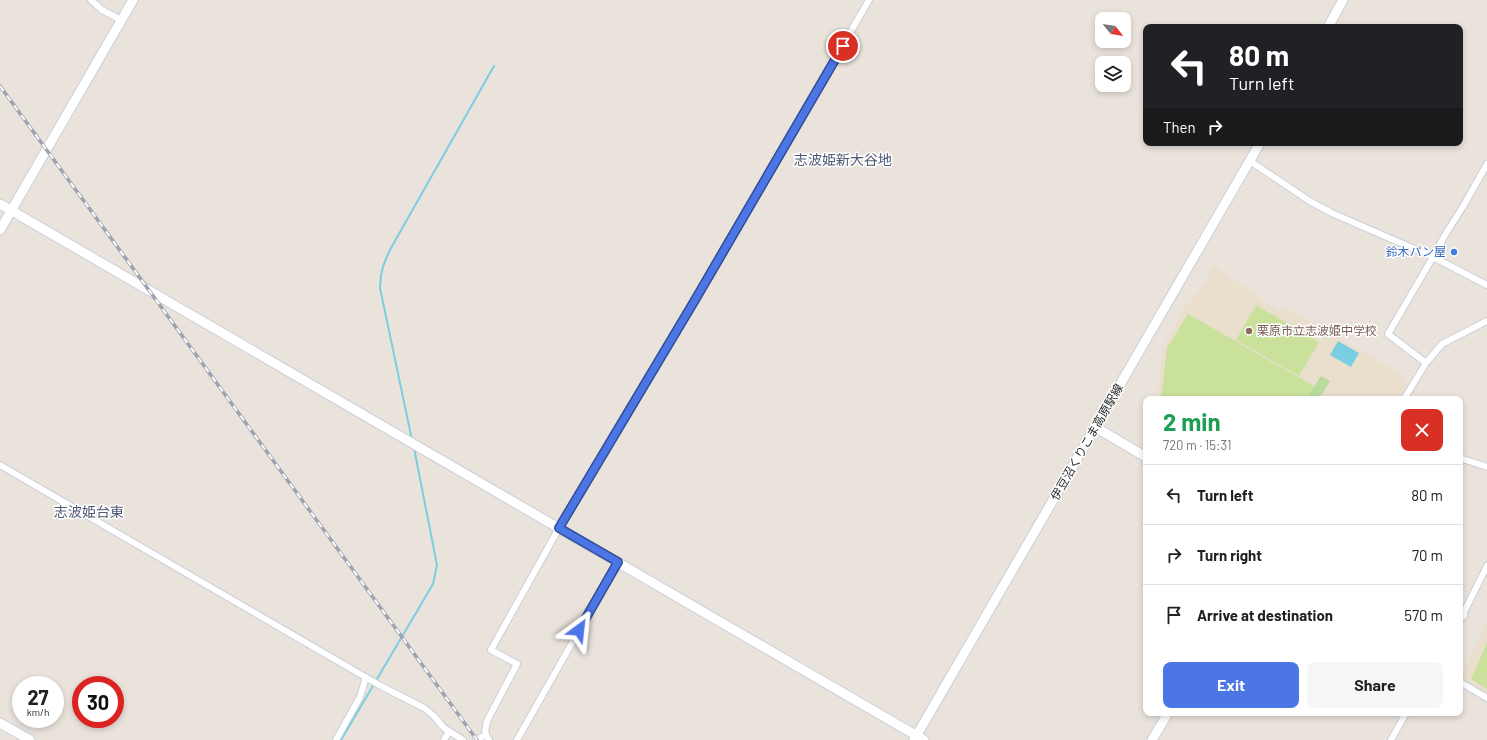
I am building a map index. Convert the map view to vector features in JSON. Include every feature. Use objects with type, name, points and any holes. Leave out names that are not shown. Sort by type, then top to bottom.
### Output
[{"type":"street","points":[[91,0],[102,10],[121,20]]},
{"type":"street","points":[[0,230],[133,0]]},
{"type":"street","points":[[476,740],[488,738],[484,730],[487,722],[517,664],[491,650],[559,528],[695,300],[869,0]]},
{"type":"street","points":[[1330,24],[1343,0]]},
{"type":"street","name":"伊豆沼くりこま高原駅線","points":[[918,738],[1258,146]]},
{"type":"street","points":[[1250,161],[1311,202],[1334,214],[1433,257],[1487,285]]},
{"type":"street","points":[[1426,362],[1388,334],[1487,164]]},
{"type":"street","points":[[0,204],[618,562],[918,738]]},
{"type":"street","points":[[1406,396],[1426,362],[1442,344],[1487,321]]},
{"type":"street","points":[[1096,427],[1143,455]]},
{"type":"street","points":[[1463,459],[1487,467]]},
{"type":"street","points":[[0,465],[379,685],[424,708],[433,715],[444,728],[463,740]]},
{"type":"street","points":[[517,740],[618,562]]},
{"type":"street","points":[[1463,612],[1487,566]]},
{"type":"street","points":[[336,740],[360,698],[368,678]]},
{"type":"street","points":[[1463,684],[1487,698]]},
{"type":"street","points":[[1152,740],[1166,716]]},
{"type":"street","points":[[1391,740],[1404,716]]},
{"type":"street","points":[[0,723],[30,740]]},
{"type":"street","points":[[444,740],[450,731]]},
{"type":"shaded area","name":"栗原市立志波姫中学校","points":[[1213,265],[1280,312],[1285,307],[1400,373],[1407,388],[1403,396],[1158,396],[1162,349],[1185,307],[1209,280],[1209,272]]},
{"type":"shaded area","points":[[1487,624],[1487,694],[1463,680],[1463,672]]},
{"type":"green space","points":[[1256,305],[1319,342],[1299,376],[1236,340]]},
{"type":"green space","points":[[1188,314],[1314,386],[1308,396],[1161,396],[1167,348]]},
{"type":"green space","points":[[1321,376],[1330,381],[1321,396],[1308,396]]},
{"type":"green space","points":[[1487,643],[1487,689],[1471,679]]},
{"type":"water","points":[[1338,341],[1359,353],[1351,367],[1330,355]]},
{"type":"waterway","points":[[412,440],[380,288],[382,272],[384,263],[391,248],[494,66]]},
{"type":"waterway","points":[[341,740],[433,584],[437,565],[414,448]]},
{"type":"railway","points":[[0,86],[477,740]]},
{"type":"place","name":"鈴木パン屋","points":[[1454,252]]},
{"type":"place","name":"栗原市立志波姫中学校","points":[[1249,331]]},
{"type":"district","name":"志波姫新大谷地","points":[[843,160]]},
{"type":"district","name":"志波姫台東","points":[[89,512]]},
{"type":"route","points":[[579,630],[618,562],[559,528],[695,300],[843,46]]}]
